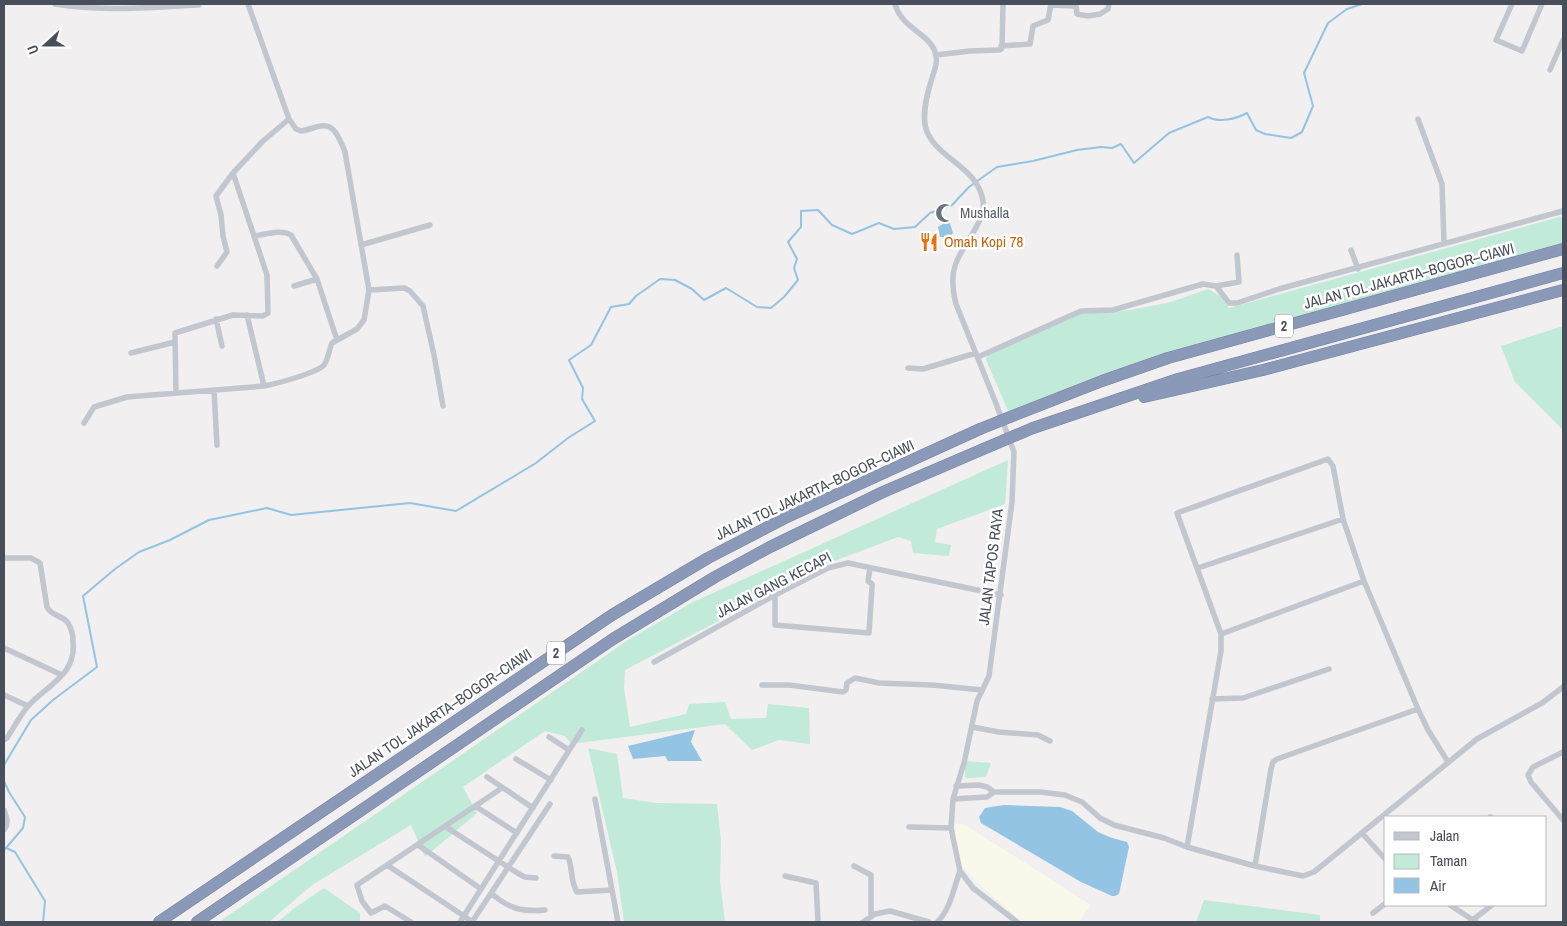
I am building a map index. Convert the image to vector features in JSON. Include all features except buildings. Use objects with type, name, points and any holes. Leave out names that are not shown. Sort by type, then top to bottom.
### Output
[{"type":"highway","name":"JALAN TOL JAKARTA–BOGOR–CIAWI","points":[[159,922],[612,615],[708,558],[787,516],[980,429],[1102,381],[1168,358],[1563,249]]},
{"type":"highway","name":"JALAN TOL JAKARTA–BOGOR–CIAWI","points":[[197,922],[613,638],[715,577],[770,547],[883,492],[1033,428],[1178,379],[1563,273]]},
{"type":"highway","points":[[1051,422],[1142,398],[1262,370],[1563,290]]},
{"type":"street","points":[[55,4],[114,7],[199,5]]},
{"type":"street","points":[[84,423],[92,408],[129,396],[264,386],[276,384],[322,368],[331,346],[337,340],[353,332],[364,320],[369,290],[345,152],[338,135],[333,130],[324,125],[301,131],[296,129],[289,119],[248,4]]},
{"type":"street","points":[[895,4],[901,19],[932,44],[936,55],[970,51],[998,51],[1001,49],[1003,4]]},
{"type":"street","points":[[1001,46],[1030,44],[1034,25],[1048,20],[1051,4],[1076,6],[1077,14],[1088,16],[1102,14],[1108,9],[1109,4]]},
{"type":"street","points":[[1512,4],[1496,40],[1522,52],[1542,4]]},
{"type":"street","points":[[1550,70],[1563,40]]},
{"type":"street","name":"JALAN TAPOS RAYA","points":[[936,55],[936,64],[926,106],[926,131],[941,149],[963,168],[974,181],[983,200],[980,220],[962,249],[954,267],[953,292],[1014,452],[1012,502],[989,676],[977,702],[964,763],[956,786],[951,828],[956,860],[960,871],[973,888],[1017,922]]},
{"type":"street","points":[[217,266],[227,252],[216,196],[233,173],[263,141],[289,119]]},
{"type":"street","points":[[1418,119],[1443,188],[1444,244]]},
{"type":"street","points":[[176,393],[174,342],[176,332],[238,314],[263,316],[268,312],[268,277],[233,173]]},
{"type":"street","points":[[1216,286],[1229,303],[1232,304],[1563,211]]},
{"type":"street","points":[[361,246],[430,225]]},
{"type":"street","points":[[255,236],[279,232],[291,235],[316,279],[337,340]]},
{"type":"street","points":[[1351,250],[1358,269]]},
{"type":"street","points":[[908,368],[923,369],[977,355],[1081,311],[1113,310],[1203,284],[1216,286],[1239,282],[1237,255]]},
{"type":"street","points":[[294,286],[316,279]]},
{"type":"street","points":[[369,290],[404,288],[410,291],[423,306],[443,406]]},
{"type":"street","points":[[247,315],[264,386]]},
{"type":"street","points":[[216,319],[222,346]]},
{"type":"street","points":[[131,353],[174,342]]},
{"type":"street","points":[[214,390],[217,445]]},
{"type":"street","points":[[1187,847],[1221,651],[1221,634],[1177,513],[1328,459],[1333,466],[1343,519],[1364,581],[1418,709],[1428,730],[1448,762]]},
{"type":"street","points":[[1198,568],[1343,519]]},
{"type":"street","points":[[4,558],[31,558],[40,564],[47,607],[50,613],[64,619],[68,623],[73,639],[73,660],[62,676],[28,706],[8,738],[4,740]]},
{"type":"street","name":"JALAN GANG KECAPI","points":[[654,662],[775,595],[828,568],[848,563],[1000,595]]},
{"type":"street","points":[[775,595],[775,625],[870,633],[872,584],[868,581],[870,568]]},
{"type":"street","points":[[1221,634],[1364,581]]},
{"type":"street","points":[[4,648],[62,676]]},
{"type":"street","points":[[1212,699],[1243,698],[1329,668]]},
{"type":"street","points":[[762,685],[844,692],[848,683],[855,678],[879,683],[932,685],[982,690]]},
{"type":"street","points":[[956,786],[979,785],[987,787],[994,792],[1040,792],[1065,795],[1082,802],[1100,818],[1114,825],[1255,866],[1303,876],[1314,872],[1477,739],[1542,703],[1563,687]]},
{"type":"street","points":[[4,695],[28,706]]},
{"type":"street","points":[[1255,866],[1271,769],[1277,759],[1418,709]]},
{"type":"street","points":[[972,727],[999,732],[1038,735],[1050,741]]},
{"type":"street","points":[[460,922],[582,730]]},
{"type":"street","points":[[549,737],[569,750]]},
{"type":"street","points":[[1563,752],[1533,767],[1528,775],[1531,782],[1563,820]]},
{"type":"street","points":[[516,759],[550,780]]},
{"type":"street","points":[[487,777],[533,808]]},
{"type":"street","points":[[411,922],[385,906],[371,913],[360,895],[357,888],[358,883],[446,827],[502,788]]},
{"type":"street","points":[[954,799],[987,797],[994,792]]},
{"type":"street","points":[[595,799],[618,922]]},
{"type":"street","points":[[386,864],[472,922],[550,804]]},
{"type":"street","points":[[475,806],[517,833]]},
{"type":"street","points":[[4,810],[8,820],[4,830]]},
{"type":"street","points":[[446,827],[525,877],[536,878]]},
{"type":"street","points":[[909,827],[951,828]]},
{"type":"street","points":[[1362,833],[1384,858]]},
{"type":"street","points":[[418,845],[481,889]]},
{"type":"street","points":[[554,856],[568,856],[573,886],[577,892],[612,890]]},
{"type":"street","points":[[854,866],[871,875],[871,917]]},
{"type":"street","points":[[937,922],[947,910],[960,871]]},
{"type":"street","points":[[785,876],[816,884],[818,922]]},
{"type":"street","points":[[491,893],[514,908],[528,912],[545,910]]},
{"type":"street","points":[[1373,913],[1384,905]]},
{"type":"street","points":[[1451,906],[1473,921],[1491,906]]},
{"type":"street","points":[[863,922],[875,914],[890,911],[930,922]]},
{"type":"shaded area","points":[[956,823],[967,826],[1091,905],[1079,922],[1022,922],[981,886],[958,862],[955,841]]},
{"type":"green space","points":[[1563,216],[1563,249],[1168,358],[1009,413],[986,360],[987,355],[1081,312],[1109,313],[1136,309],[1171,302],[1208,289],[1220,296],[1229,308]]},
{"type":"green space","points":[[1563,326],[1563,430],[1515,382],[1501,346]]},
{"type":"green space","points":[[1008,460],[1005,504],[937,529],[935,542],[951,545],[949,556],[913,553],[911,541],[898,537],[821,566],[625,670],[624,688],[630,727],[686,714],[689,704],[725,702],[731,719],[766,718],[768,704],[809,708],[810,744],[779,740],[752,750],[725,724],[571,744],[565,736],[545,731],[463,787],[477,813],[425,857],[411,825],[312,885],[269,922],[219,922],[628,640],[693,602]]},
{"type":"green space","points":[[588,748],[617,754],[623,798],[657,803],[717,804],[721,841],[720,881],[725,922],[624,922],[617,872]]},
{"type":"green space","points":[[965,761],[991,763],[986,777],[965,778]]},
{"type":"green space","points":[[324,888],[360,913],[360,922],[277,922],[296,907]]},
{"type":"green space","points":[[1204,900],[1320,915],[1320,922],[1196,922]]},
{"type":"water","points":[[949,220],[953,233],[950,237],[940,237],[938,227]]},
{"type":"water","points":[[695,730],[691,742],[702,761],[668,761],[665,756],[633,759],[628,746]]},
{"type":"water","points":[[1004,805],[1060,807],[1072,811],[1098,832],[1127,842],[1129,847],[1119,894],[1112,896],[1081,882],[981,823],[979,817],[985,808]]},
{"type":"waterway","points":[[4,765],[31,720],[53,700],[97,667],[83,596],[139,552],[170,540],[209,520],[267,508],[291,515],[410,503],[456,511],[536,463],[568,438],[595,421],[582,399],[583,388],[569,360],[591,345],[611,307],[629,304],[636,296],[660,279],[675,280],[692,289],[704,300],[726,288],[757,307],[771,308],[784,297],[798,280],[794,268],[797,259],[788,242],[801,227],[801,211],[818,210],[832,225],[852,234],[879,223],[894,229],[915,227],[930,213],[952,205],[969,187],[997,167],[1033,161],[1077,150],[1101,147],[1112,148],[1121,144],[1134,163],[1169,133],[1208,117],[1217,120],[1228,120],[1247,113],[1256,130],[1265,134],[1291,138],[1302,132],[1313,106],[1304,73],[1328,23],[1347,9],[1362,4]]},
{"type":"waterway","points":[[4,781],[25,817],[23,828],[4,849]]},
{"type":"waterway","points":[[6,848],[15,852],[45,901],[43,922]]},
{"type":"place","name":"Mushalla","points":[[945,213]]},
{"type":"place","name":"Omah Kopi 78","points":[[929,242]]}]
